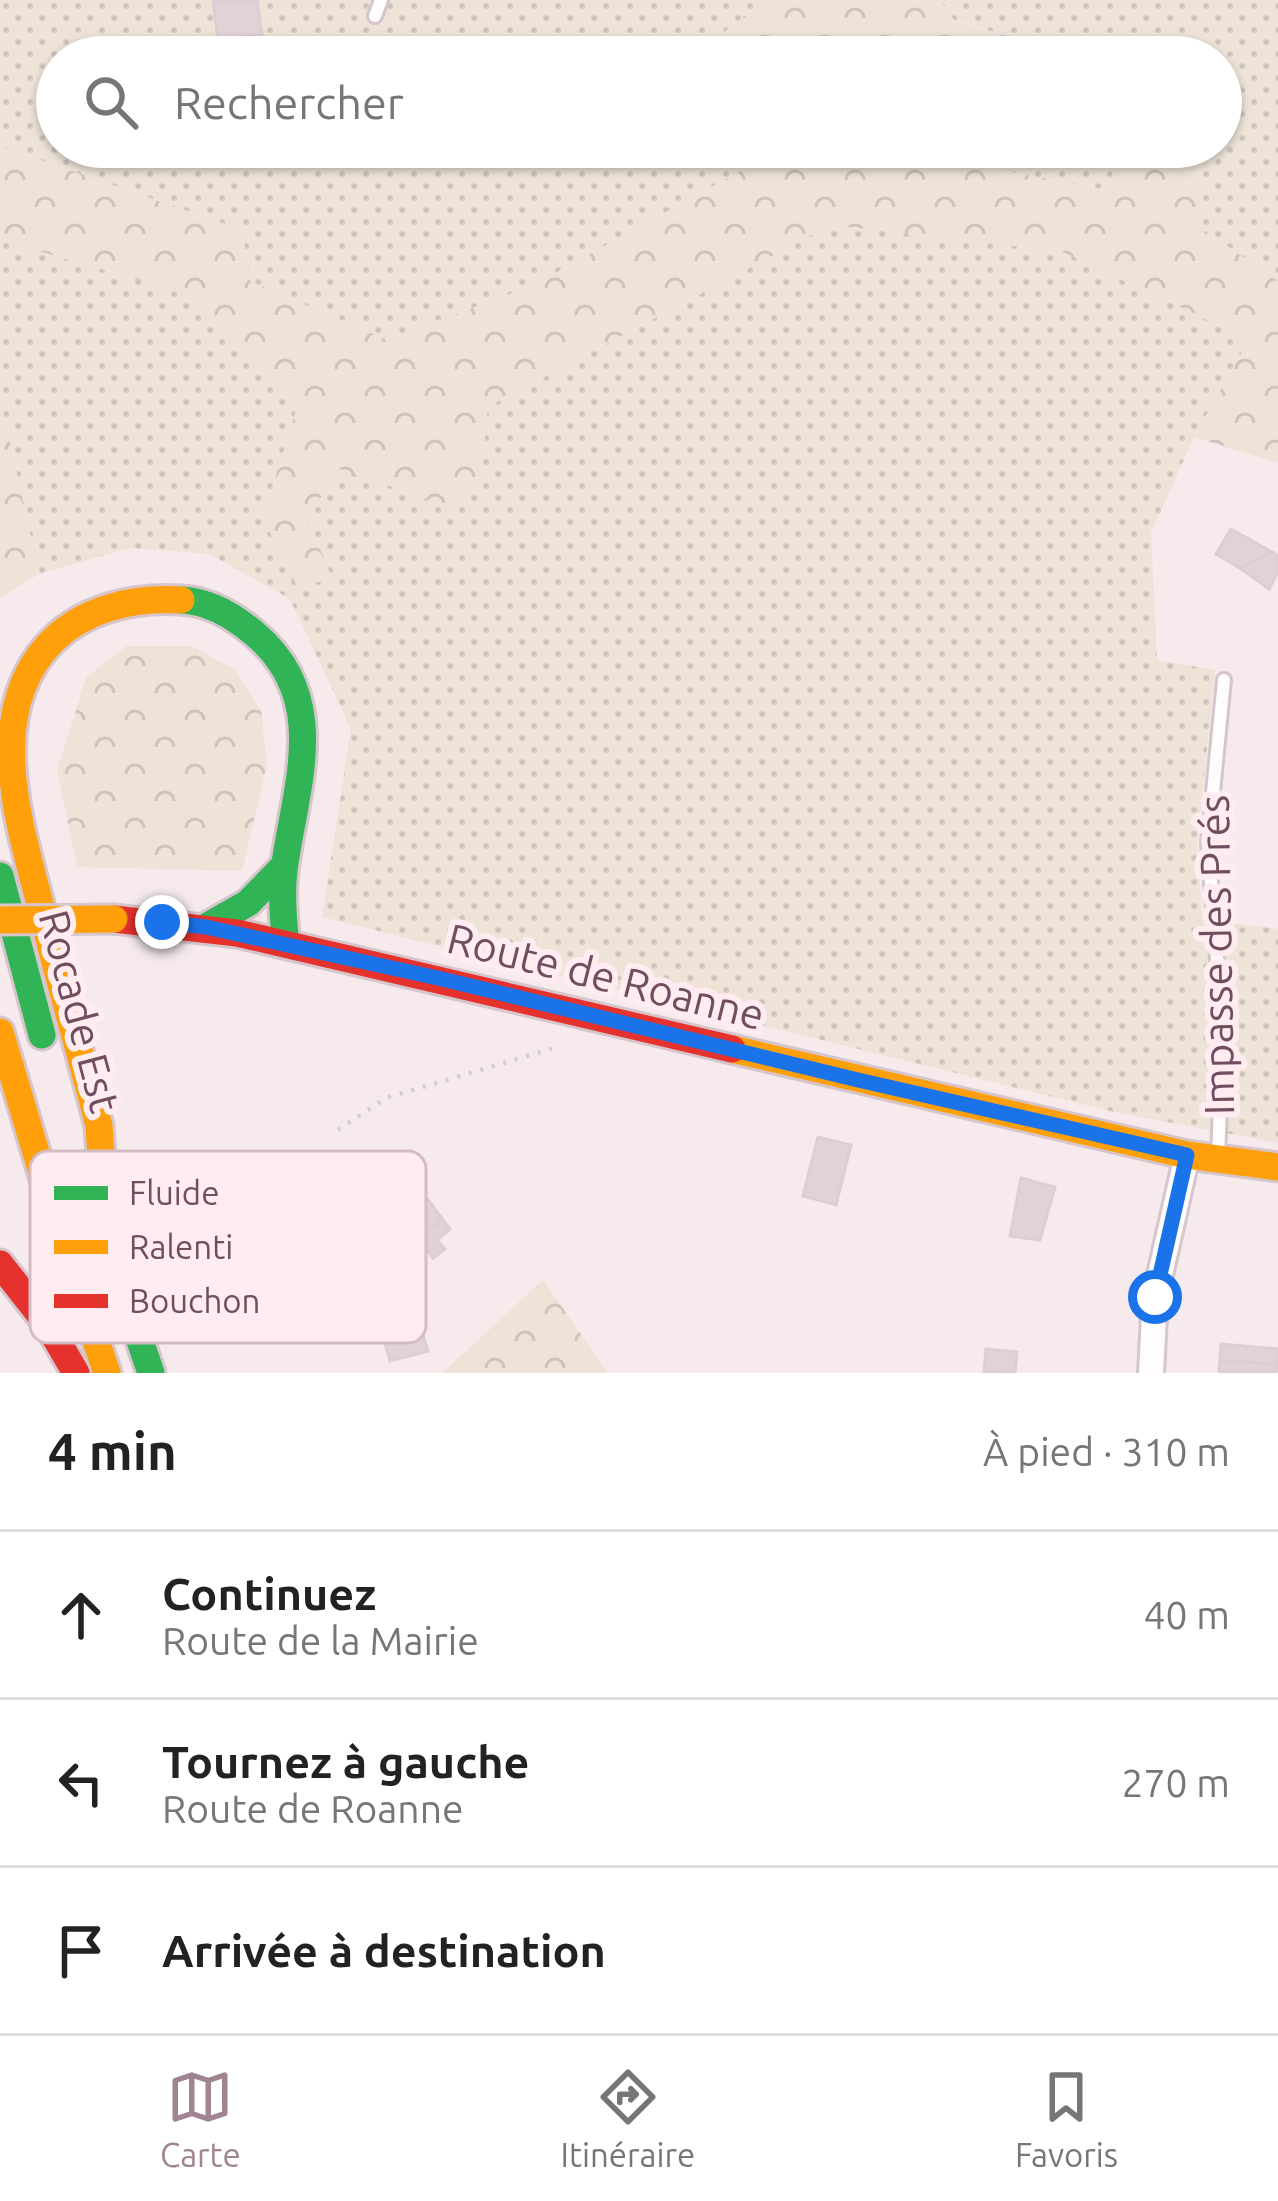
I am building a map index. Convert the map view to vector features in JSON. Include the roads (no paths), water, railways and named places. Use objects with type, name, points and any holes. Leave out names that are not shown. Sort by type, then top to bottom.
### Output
[{"type":"main road","points":[[100,1151],[25,843],[10,757],[14,717],[24,685],[40,652],[63,628],[92,610],[155,595],[188,599],[223,610],[255,630],[278,658],[295,689],[304,723],[301,788],[284,866],[286,944]]},
{"type":"main road","points":[[206,927],[248,903],[284,866]]},
{"type":"main road","name":"Rocade Est","points":[[0,876],[51,1065]]},
{"type":"main road","name":"Route de Roanne","points":[[0,920],[115,919],[206,927],[1187,1155],[1278,1167]]},
{"type":"main road","name":"Rocade Est","points":[[0,1032],[36,1151]]},
{"type":"main road","name":"Rocade Est","points":[[75,1147],[76,1151]]},
{"type":"main road","points":[[0,1264],[30,1302]]},
{"type":"main road","points":[[59,1343],[76,1373]]},
{"type":"main road","name":"Rocade Est","points":[[97,1343],[107,1373]]},
{"type":"main road","name":"Rocade Est","points":[[141,1343],[151,1373]]},
{"type":"street","points":[[1151,1373],[1155,1297],[1187,1155]]},
{"type":"lane","points":[[375,16],[381,0]]},
{"type":"lane","name":"Impasse des Prés","points":[[1217,1160],[1222,1035],[1208,843],[1224,680]]}]
